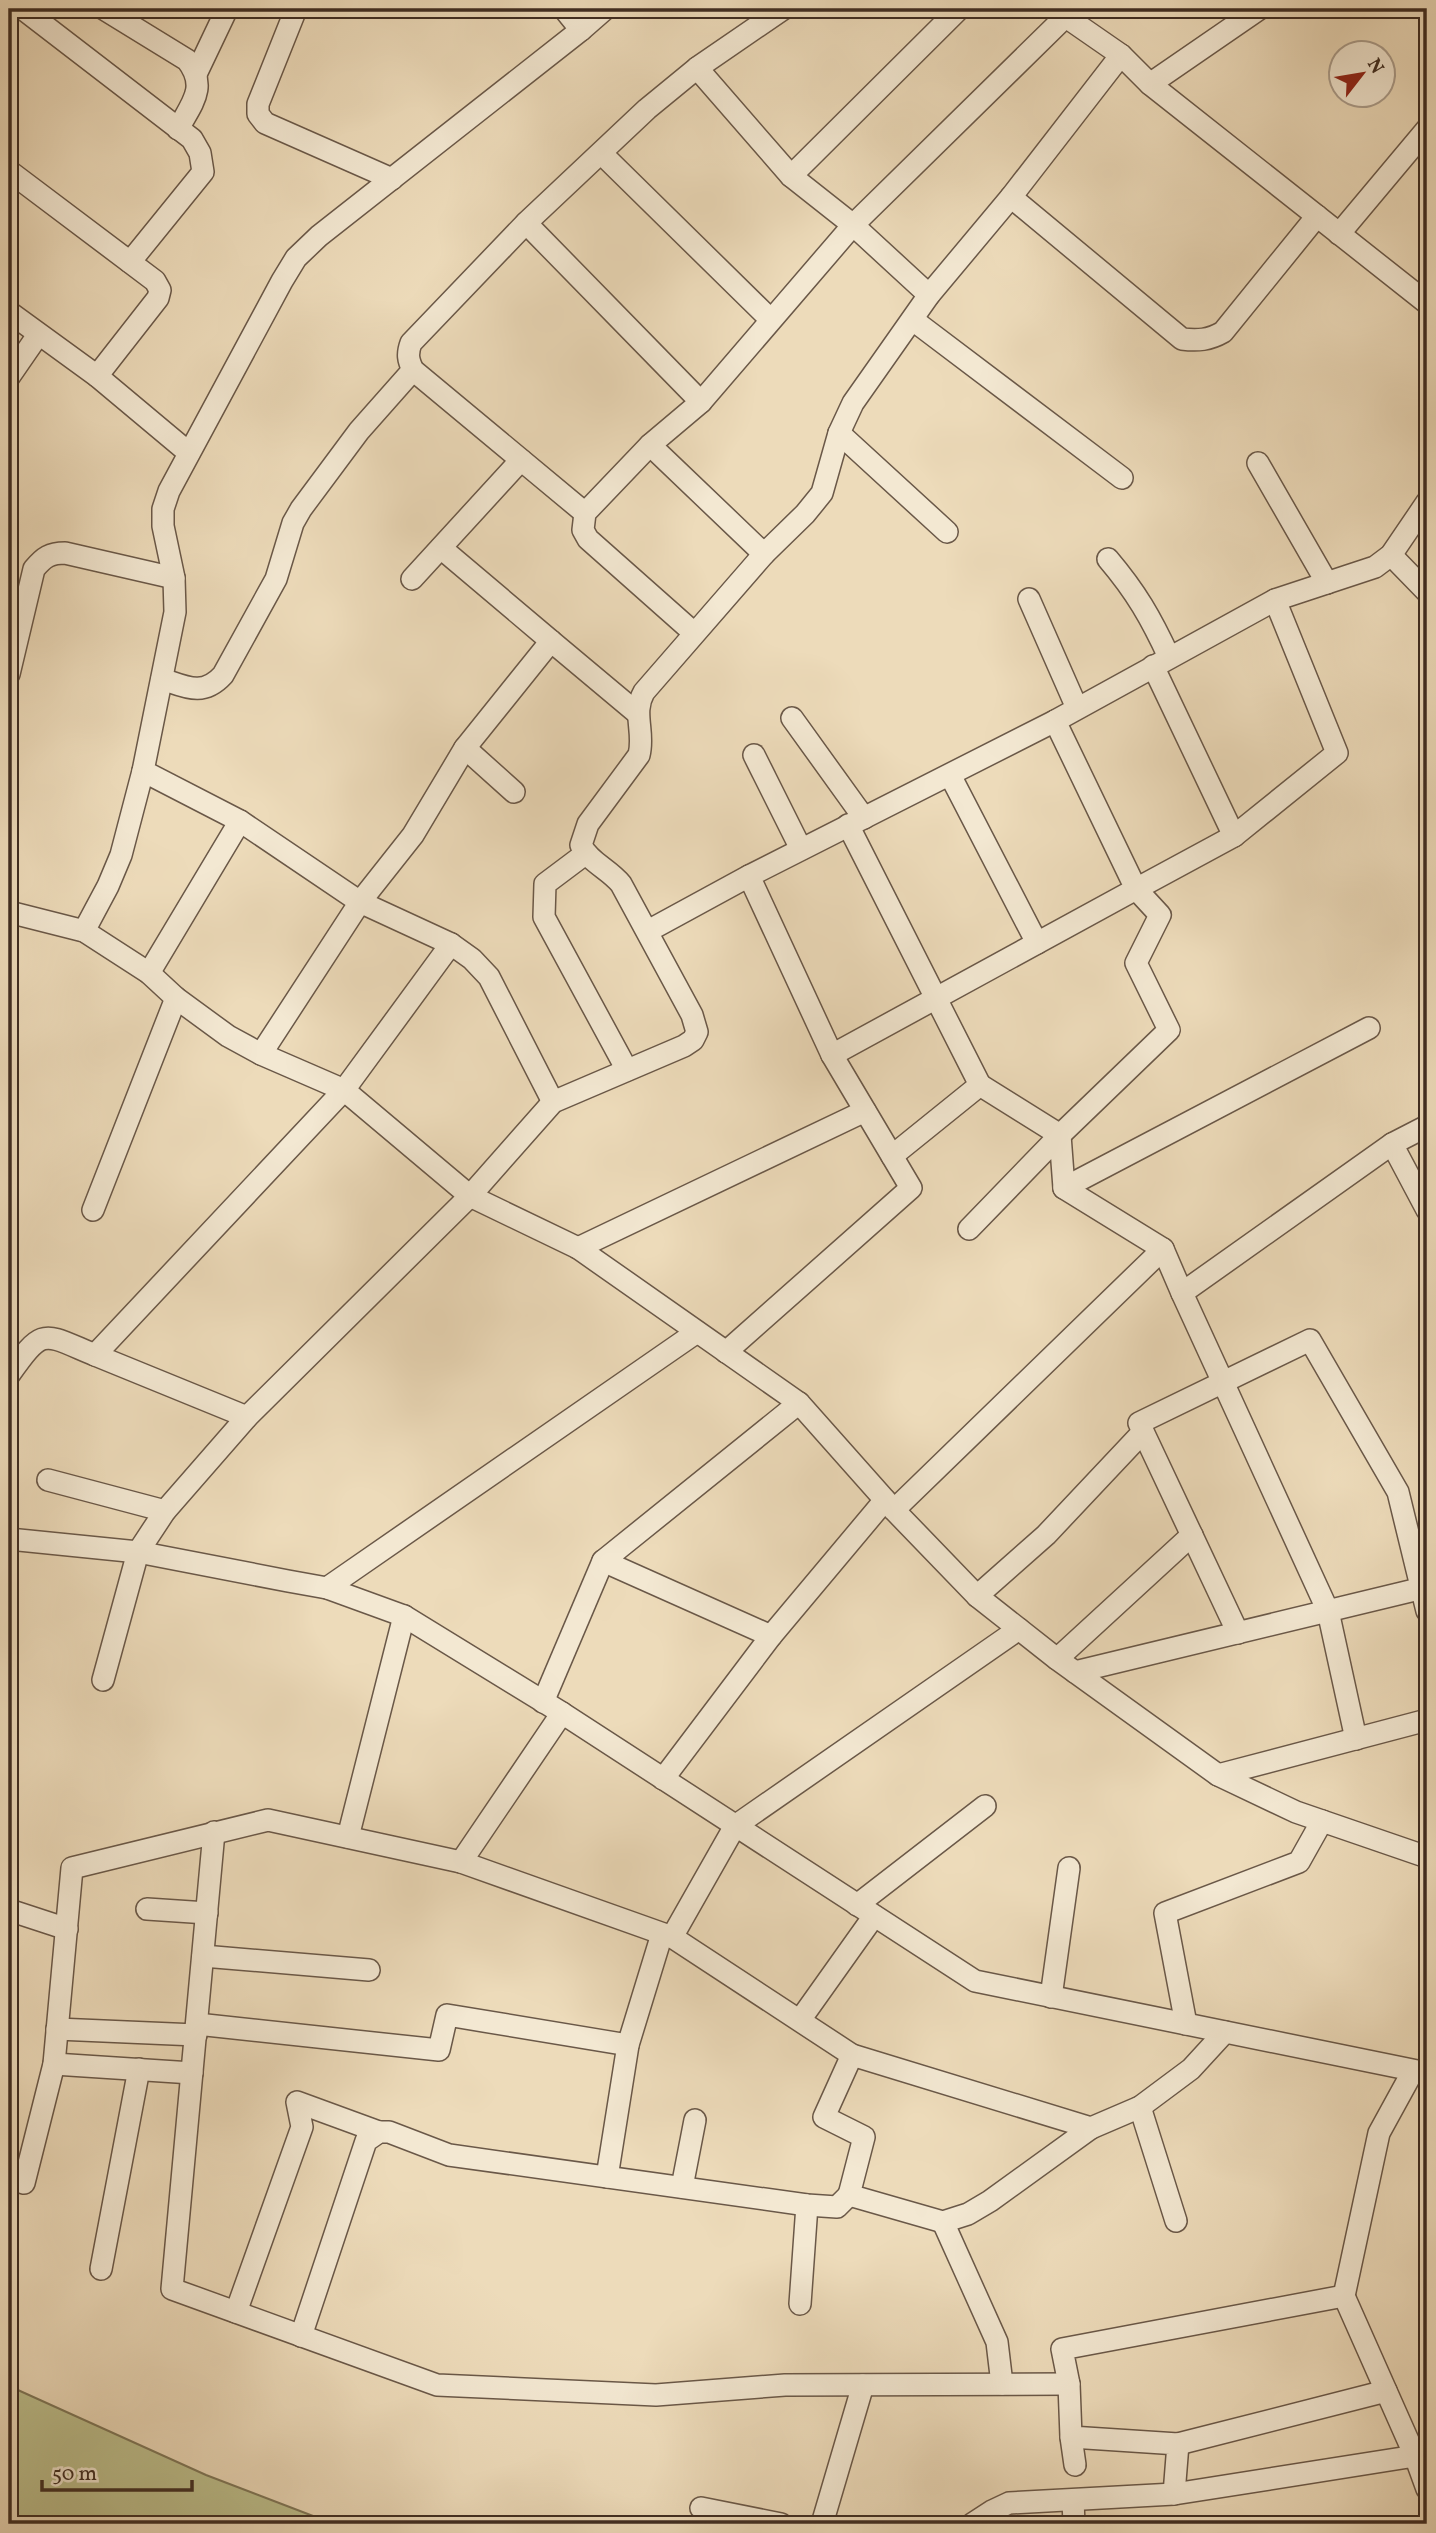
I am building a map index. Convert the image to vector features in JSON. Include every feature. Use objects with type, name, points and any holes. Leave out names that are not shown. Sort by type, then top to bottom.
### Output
[{"type":"street","points":[[23,9],[192,139],[200,153],[203,172],[131,262]]},
{"type":"street","points":[[104,9],[187,60],[197,72]]},
{"type":"street","points":[[178,129],[199,88],[197,72],[227,9]]},
{"type":"street","points":[[296,9],[258,104],[258,114],[265,123],[392,179]]},
{"type":"street","points":[[564,9],[581,30]]},
{"type":"street","points":[[84,931],[121,855],[143,771],[175,612],[174,578],[163,526],[163,509],[169,491],[189,453],[296,258],[318,236],[605,9]]},
{"type":"street","points":[[584,513],[413,370],[408,360],[411,343],[526,223],[648,109],[697,68],[783,9]]},
{"type":"street","points":[[791,176],[959,9]]},
{"type":"street","points":[[1150,84],[1259,9]]},
{"type":"street","points":[[694,634],[588,539],[583,530],[584,513],[650,445],[701,402],[853,225],[1060,13],[1121,55],[1150,84],[1427,303]]},
{"type":"street","points":[[103,1680],[138,1552],[165,1511],[247,1417],[470,1196],[553,1102],[693,1040],[697,1032],[692,1015],[648,931],[614,875],[585,854],[581,845],[588,824],[639,755],[642,741],[637,713],[644,692],[764,554],[805,514],[822,493],[839,433],[853,403],[929,295],[1011,197],[1121,55]]},
{"type":"street","points":[[697,68],[791,176],[853,225],[929,295]]},
{"type":"street","points":[[1339,234],[1427,129]]},
{"type":"street","points":[[602,153],[770,319]]},
{"type":"street","points":[[9,171],[131,262],[155,281],[160,290],[158,298],[97,376]]},
{"type":"street","points":[[1011,197],[1182,339],[1196,341],[1211,339],[1223,332],[1317,216]]},
{"type":"street","points":[[526,223],[701,402]]},
{"type":"street","points":[[9,312],[97,376],[189,453]]},
{"type":"street","points":[[913,320],[1122,478]]},
{"type":"street","points":[[9,377],[38,335]]},
{"type":"street","points":[[162,679],[193,689],[214,684],[223,675],[276,579],[293,523],[301,509],[359,431],[413,370]]},
{"type":"street","points":[[839,433],[947,532]]},
{"type":"street","points":[[650,445],[764,554]]},
{"type":"street","points":[[412,579],[521,460]]},
{"type":"street","points":[[1258,463],[1327,583]]},
{"type":"street","points":[[648,931],[748,876],[1055,721],[1275,600],[1375,567],[1391,555],[1427,502]]},
{"type":"street","points":[[441,548],[637,713]]},
{"type":"street","points":[[9,674],[13,641],[34,569],[43,558],[53,553],[65,553],[174,578]]},
{"type":"street","points":[[1391,555],[1427,592]]},
{"type":"street","points":[[1108,559],[1135,592],[1151,618],[1161,662],[1234,836]]},
{"type":"street","points":[[1029,599],[1077,708]]},
{"type":"street","points":[[832,1055],[1234,836],[1337,753],[1275,600]]},
{"type":"street","points":[[261,1054],[360,902],[413,835],[465,748],[551,641]]},
{"type":"street","points":[[792,718],[856,822],[936,999],[980,1085],[1060,1135]]},
{"type":"street","points":[[970,1229],[1060,1135],[1169,1030],[1136,962],[1160,915],[1136,889],[1055,721]]},
{"type":"street","points":[[465,748],[514,792]]},
{"type":"street","points":[[754,755],[801,849]]},
{"type":"street","points":[[143,771],[240,821],[360,902],[451,944],[472,959],[489,977],[553,1102]]},
{"type":"street","points":[[950,775],[1037,943]]},
{"type":"street","points":[[149,972],[240,821]]},
{"type":"street","points":[[585,854],[545,884],[544,917],[627,1070]]},
{"type":"street","points":[[726,1352],[911,1188],[832,1055],[748,876]]},
{"type":"street","points":[[9,912],[84,931],[149,972],[176,998],[228,1036],[261,1054],[345,1090],[470,1196],[578,1248],[799,1403],[889,1505],[977,1596],[1057,1659],[1218,1774],[1296,1812],[1427,1857]]},
{"type":"street","points":[[95,1355],[345,1090],[451,944]]},
{"type":"street","points":[[93,1210],[176,998]]},
{"type":"street","points":[[1064,1188],[1369,1028]]},
{"type":"street","points":[[892,1156],[980,1085]]},
{"type":"street","points":[[578,1248],[865,1111]]},
{"type":"street","points":[[1182,1293],[1392,1144],[1427,1126]]},
{"type":"street","points":[[1060,1135],[1064,1188]]},
{"type":"street","points":[[1392,1144],[1427,1210]]},
{"type":"street","points":[[1064,1188],[1163,1249],[1328,1611],[1356,1739]]},
{"type":"street","points":[[663,1779],[771,1636],[889,1505],[1163,1249]]},
{"type":"street","points":[[327,1588],[697,1332]]},
{"type":"street","points":[[9,1374],[30,1345],[41,1338],[51,1337],[247,1417]]},
{"type":"street","points":[[1238,1633],[1139,1423],[1310,1340],[1398,1492],[1425,1588],[1427,1611]]},
{"type":"street","points":[[543,1702],[603,1561],[799,1403]]},
{"type":"street","points":[[977,1596],[1046,1535],[1143,1432]]},
{"type":"street","points":[[48,1479],[165,1511]]},
{"type":"street","points":[[1057,1659],[1192,1535]]},
{"type":"street","points":[[9,1539],[138,1552],[327,1588],[404,1615],[562,1713],[975,1981],[1420,2072],[1379,2133],[1345,2296],[1427,2489]]},
{"type":"street","points":[[603,1561],[771,1636]]},
{"type":"street","points":[[1075,1672],[1425,1588]]},
{"type":"street","points":[[348,1837],[404,1615]]},
{"type":"street","points":[[607,2176],[628,2045],[667,1935],[735,1826],[1019,1629]]},
{"type":"street","points":[[461,1862],[562,1713]]},
{"type":"street","points":[[1218,1774],[1427,1720]]},
{"type":"street","points":[[800,2020],[866,1910],[985,1806]]},
{"type":"street","points":[[9,2178],[24,2183],[54,2064],[72,1868],[268,1820],[461,1862],[667,1935],[852,2054],[1091,2128]]},
{"type":"street","points":[[1186,2024],[1165,1913],[1299,1862],[1322,1821]]},
{"type":"street","points":[[214,1832],[172,2289],[437,2385],[656,2395],[785,2385],[1069,2384]]},
{"type":"street","points":[[1051,1997],[1069,1868]]},
{"type":"street","points":[[147,1909],[207,1913]]},
{"type":"street","points":[[9,1910],[66,1928]]},
{"type":"street","points":[[203,1956],[369,1970]]},
{"type":"street","points":[[57,2029],[196,2030],[439,2050],[447,2015],[628,2045]]},
{"type":"street","points":[[849,2195],[943,2222],[968,2214],[1091,2128],[1140,2106],[1191,2069],[1225,2032]]},
{"type":"street","points":[[236,2312],[303,2127],[297,2102],[449,2155],[837,2207],[849,2195],[864,2137],[824,2116],[852,2054]]},
{"type":"street","points":[[54,2064],[192,2073]]},
{"type":"street","points":[[101,2269],[138,2069]]},
{"type":"street","points":[[1140,2106],[1176,2221]]},
{"type":"street","points":[[682,2187],[695,2120]]},
{"type":"street","points":[[301,2336],[366,2141],[379,2132]]},
{"type":"street","points":[[800,2304],[807,2205]]},
{"type":"street","points":[[943,2222],[997,2342],[1003,2384]]},
{"type":"street","points":[[1075,2465],[1069,2384],[1062,2348],[1345,2296]]},
{"type":"street","points":[[822,2524],[863,2385]]},
{"type":"street","points":[[1071,2437],[1178,2444],[1386,2391]]},
{"type":"street","points":[[1174,2494],[1178,2444]]},
{"type":"street","points":[[972,2524],[1009,2503],[1174,2494],[1415,2456]]},
{"type":"street","points":[[1073,2501],[1074,2524]]},
{"type":"street","points":[[701,2508],[781,2524]]},
{"type":"green space","points":[[9,2386],[206,2475],[334,2524],[9,2524]]}]
